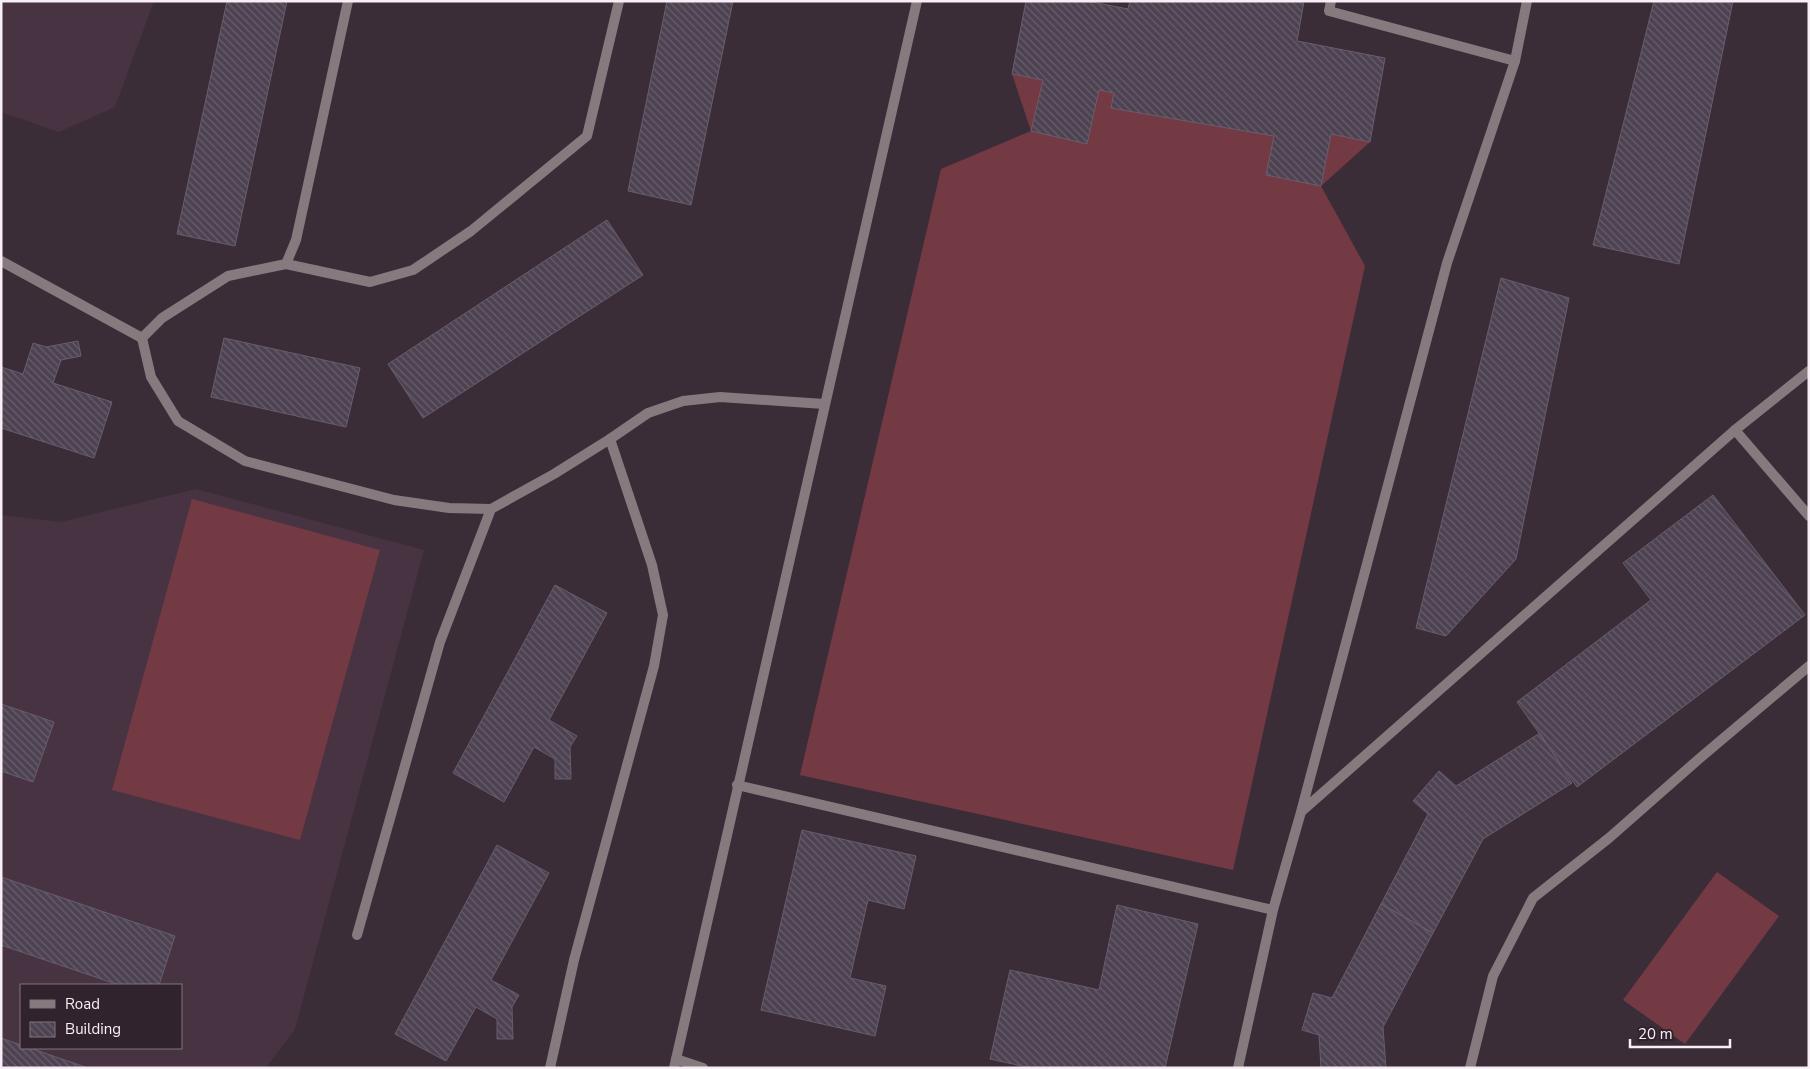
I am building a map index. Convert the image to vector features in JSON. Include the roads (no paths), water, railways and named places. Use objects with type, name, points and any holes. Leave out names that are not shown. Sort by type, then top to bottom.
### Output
[{"type":"street","points":[[286,264],[296,240],[348,1]]},
{"type":"street","points":[[142,338],[162,318],[228,276],[286,264],[370,282],[412,270],[470,231],[587,136],[619,1]]},
{"type":"street","points":[[703,1068],[675,1063],[917,1]]},
{"type":"street","points":[[1331,1],[1329,11],[1516,61]]},
{"type":"street","points":[[1238,1068],[1273,910],[1301,812],[1447,263],[1516,61],[1527,1]]},
{"type":"street","points":[[1,261],[142,338],[151,377],[178,421],[245,462],[394,500],[449,508],[491,509],[554,474],[648,413],[683,401],[720,396],[824,404]]},
{"type":"street","points":[[1301,812],[1735,430],[1809,370]]},
{"type":"street","points":[[1735,430],[1809,516]]},
{"type":"street","points":[[550,1068],[574,960],[654,666],[663,615],[652,565],[610,439]]},
{"type":"street","points":[[357,935],[440,642],[491,509]]},
{"type":"street","points":[[1470,1068],[1493,976],[1533,898],[1609,838],[1809,666]]},
{"type":"street","points":[[737,785],[1273,910]]}]
